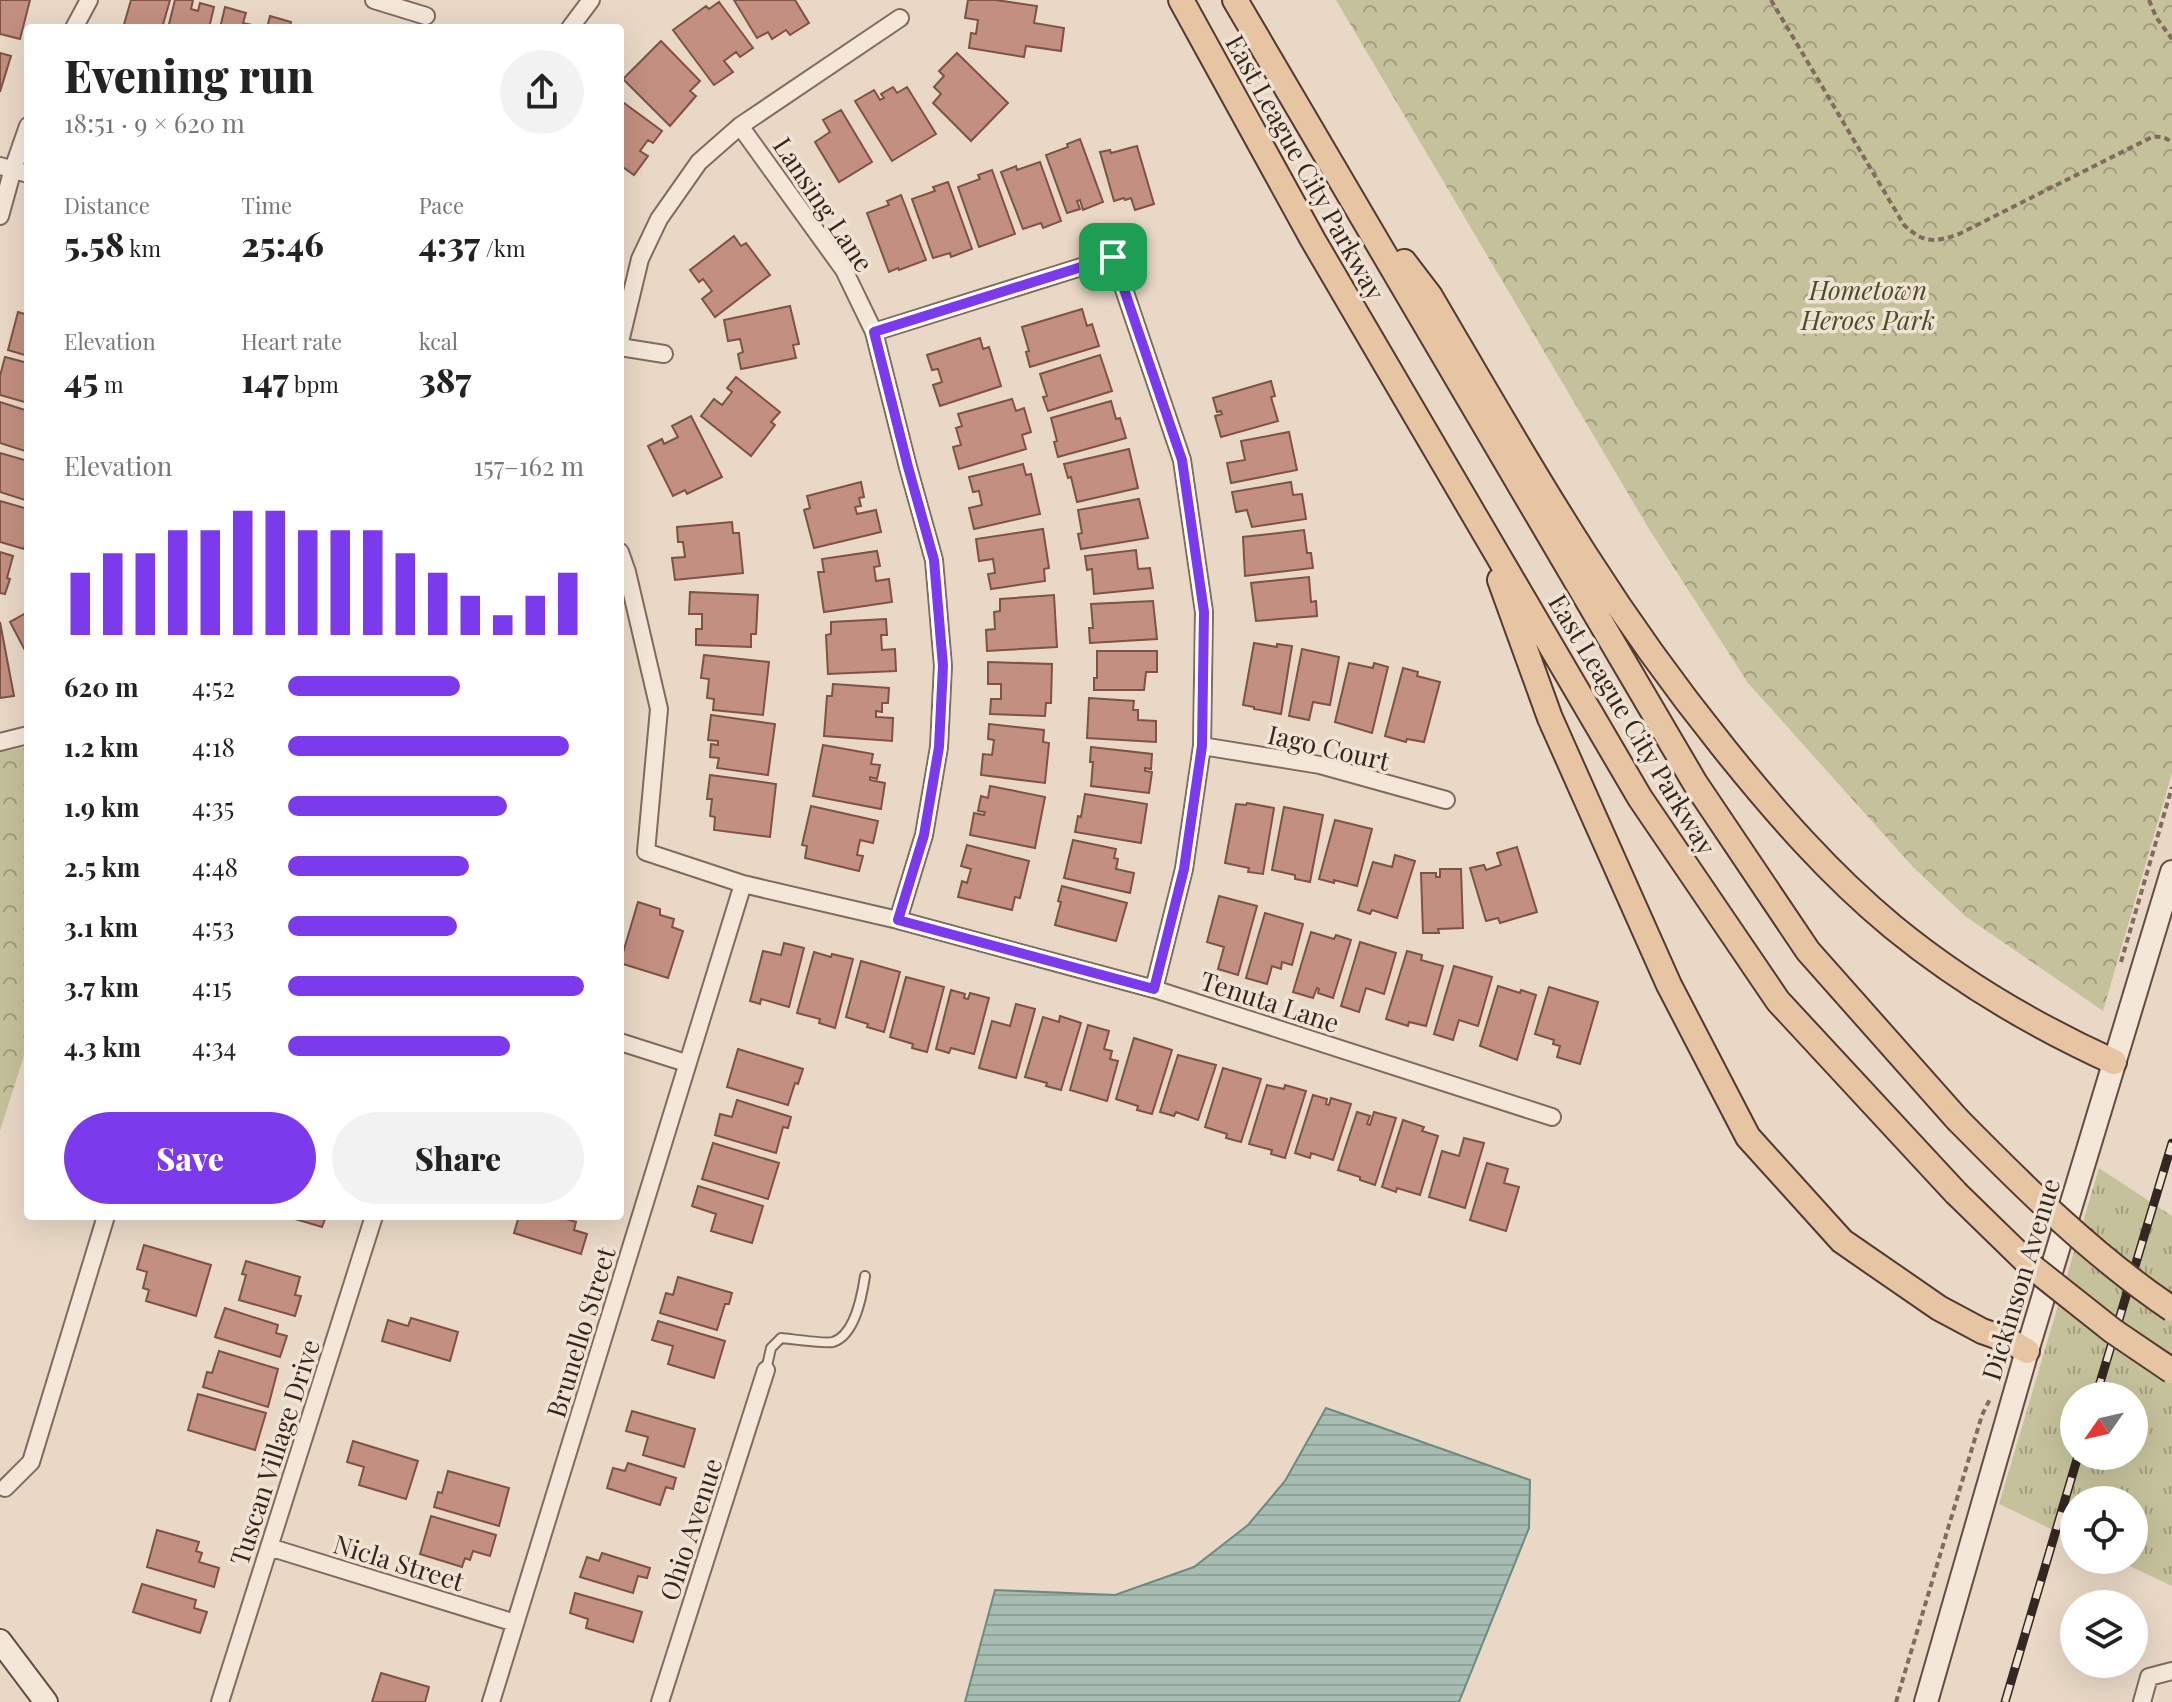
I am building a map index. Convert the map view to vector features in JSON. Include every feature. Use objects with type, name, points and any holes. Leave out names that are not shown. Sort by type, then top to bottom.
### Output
[{"type":"main road","name":"East League City Parkway","points":[[1181,0],[1313,240],[1640,798],[1778,1001],[1956,1193],[2031,1266],[2113,1331],[2172,1371]]},
{"type":"main road","name":"East League City Parkway","points":[[1235,0],[1695,783],[1808,951],[1957,1119],[2023,1186],[2093,1249],[2172,1309]]},
{"type":"main road","points":[[1342,182],[1430,296],[1586,556],[1646,644],[1705,724],[1786,824],[1826,867],[1928,954],[2004,1006],[2114,1062]]},
{"type":"main road","points":[[1480,525],[1550,718],[1669,985],[1748,1137],[1842,1241],[1939,1308],[2027,1351]]},
{"type":"street","points":[[76,24],[89,0]]},
{"type":"street","points":[[374,0],[426,16]]},
{"type":"street","points":[[573,24],[591,0]]},
{"type":"street","points":[[624,327],[640,259],[659,219],[699,162],[740,126],[900,18]]},
{"type":"street","name":"Lansing Lane","points":[[740,126],[844,270],[874,332],[934,560],[943,666],[939,747],[924,835],[898,920]]},
{"type":"street","points":[[0,216],[24,139]]},
{"type":"street","points":[[874,332],[1113,257],[1182,460],[1204,612],[1202,746],[1184,869],[1154,989]]},
{"type":"street","points":[[624,345],[664,354]]},
{"type":"street","name":"Tenuta Lane","points":[[624,563],[659,709],[646,852],[743,884],[898,920],[1154,989],[1552,1117]]},
{"type":"street","points":[[0,742],[24,736]]},
{"type":"street","name":"Iago Court","points":[[1202,746],[1320,765],[1446,800]]},
{"type":"street","name":"Dickinson Avenue","points":[[1926,1702],[2027,1351],[2172,872]]},
{"type":"street","name":"Brunello Street","points":[[491,1702],[743,884]]},
{"type":"street","points":[[624,1043],[686,1063]]},
{"type":"street","points":[[5,1488],[31,1462],[105,1220]]},
{"type":"street","name":"Tuscan Village Drive","points":[[220,1702],[373,1220]]},
{"type":"street","name":"Ohio Avenue","points":[[660,1702],[766,1370]]},
{"type":"street","name":"Nicla Street","points":[[269,1547],[515,1623]]},
{"type":"street","points":[[0,1641],[41,1700]]},
{"type":"street","points":[[2142,1702],[2149,1677],[2172,1671]]},
{"type":"lane","points":[[766,1370],[771,1348],[781,1338],[832,1342],[848,1332],[860,1304],[865,1276]]},
{"type":"path","points":[[1771,0],[1904,225],[1917,237],[1928,241],[1959,234],[2152,137],[2160,136],[2172,143]]},
{"type":"path","points":[[2149,0],[2156,17],[2172,39]]},
{"type":"path","points":[[2121,963],[2172,787]]},
{"type":"path","points":[[1896,1702],[1982,1415],[1992,1395]]},
{"type":"green space","name":"Hometown Heroes Park","points":[[1336,0],[2172,0],[2172,773],[2103,1011],[1965,916],[1913,867],[1748,683],[1649,529]]},
{"type":"green space","points":[[24,748],[24,1056],[0,1131],[0,752]]},
{"type":"green space","points":[[2099,1168],[2172,1216],[2172,1586],[2147,1574],[2148,1486],[2060,1486],[2060,1533],[1999,1504]]},
{"type":"shaded area","points":[[1326,1408],[1530,1480],[1529,1528],[1459,1702],[965,1702],[995,1590],[1115,1595],[1194,1567],[1248,1525],[1285,1481]]},
{"type":"building","points":[[0,0],[30,0],[20,39],[0,34]]},
{"type":"building","points":[[131,0],[170,0],[163,24],[124,24]]},
{"type":"building","points":[[175,0],[193,0],[191,9],[198,11],[200,3],[214,7],[210,24],[169,24]]},
{"type":"building","points":[[734,0],[795,0],[809,23],[790,35],[786,30],[772,39],[768,32],[757,38]]},
{"type":"building","points":[[968,0],[996,0],[1037,6],[1034,23],[1064,28],[1061,51],[1026,46],[1024,57],[969,48],[971,33],[976,34],[978,20],[965,18]]},
{"type":"building","points":[[719,2],[753,48],[740,57],[736,52],[724,61],[733,72],[714,85],[673,30],[706,6],[709,9]]},
{"type":"building","points":[[225,7],[246,13],[243,23],[248,24],[221,24]]},
{"type":"building","points":[[270,16],[291,22],[291,24],[268,24]]},
{"type":"building","points":[[661,41],[700,81],[690,91],[696,96],[670,126],[624,78]]},
{"type":"building","points":[[0,53],[11,56],[0,92]]},
{"type":"building","points":[[957,53],[1008,103],[971,141],[933,103],[941,94],[934,87],[944,76],[939,71]]},
{"type":"building","points":[[893,87],[897,93],[907,87],[936,134],[892,161],[855,101],[874,90],[880,100],[884,98],[881,94]]},
{"type":"building","points":[[624,103],[662,131],[653,143],[648,140],[640,151],[648,156],[634,175],[624,168]]},
{"type":"building","points":[[841,110],[872,162],[839,182],[815,142],[830,132],[823,120]]},
{"type":"building","points":[[1080,139],[1103,202],[1083,210],[1080,200],[1077,201],[1080,209],[1067,213],[1046,155]]},
{"type":"building","points":[[1137,146],[1154,204],[1135,210],[1131,198],[1114,201],[1100,152],[1110,150],[1111,153]]},
{"type":"building","points":[[1040,162],[1061,221],[1043,228],[1041,223],[1023,229],[1001,172]]},
{"type":"building","points":[[992,170],[1015,234],[979,247],[958,187],[980,179],[978,175]]},
{"type":"building","points":[[948,182],[972,249],[951,257],[950,253],[933,258],[912,199],[935,191],[933,187]]},
{"type":"building","points":[[901,195],[926,260],[889,272],[867,213],[889,205],[887,201]]},
{"type":"building","points":[[734,236],[741,246],[746,243],[770,275],[715,317],[702,299],[712,291],[703,279],[699,282],[690,270]]},
{"type":"building","points":[[790,306],[799,344],[793,345],[796,358],[741,369],[738,354],[743,352],[740,339],[728,341],[724,320]]},
{"type":"building","points":[[1082,309],[1087,326],[1092,324],[1099,346],[1030,367],[1022,327]]},
{"type":"building","points":[[18,312],[24,314],[24,355],[8,350]]},
{"type":"building","points":[[980,338],[983,349],[989,347],[1001,386],[940,406],[933,385],[942,382],[938,369],[932,370],[927,355]]},
{"type":"building","points":[[1100,355],[1112,391],[1048,411],[1040,374]]},
{"type":"building","points":[[5,357],[24,362],[24,402],[0,395],[0,376]]},
{"type":"building","points":[[736,377],[780,412],[771,422],[775,425],[751,456],[701,416],[714,399],[722,405],[732,392],[727,388]]},
{"type":"building","points":[[1271,381],[1275,396],[1271,397],[1278,421],[1221,437],[1215,416],[1222,414],[1221,411],[1217,412],[1213,398]]},
{"type":"building","points":[[1012,399],[1016,411],[1024,408],[1031,432],[1022,435],[1026,449],[959,469],[953,447],[961,445],[956,428],[962,426],[958,414]]},
{"type":"building","points":[[1111,401],[1126,438],[1058,457],[1051,418]]},
{"type":"building","points":[[0,402],[24,410],[24,451],[0,443]]},
{"type":"building","points":[[691,416],[722,477],[687,494],[685,490],[673,496],[648,446],[662,439],[664,444],[678,437],[672,426]]},
{"type":"building","points":[[1289,432],[1297,470],[1231,483],[1227,463],[1245,460],[1241,441]]},
{"type":"building","points":[[1129,449],[1138,488],[1077,502],[1071,477],[1068,478],[1064,464]]},
{"type":"building","points":[[0,453],[24,460],[24,500],[0,492]]},
{"type":"building","points":[[1023,464],[1026,475],[1031,474],[1040,514],[974,529],[969,508],[982,505],[979,491],[973,492],[969,477]]},
{"type":"building","points":[[861,482],[864,497],[859,498],[861,506],[855,507],[857,514],[876,510],[881,532],[814,548],[804,510],[810,508],[807,496]]},
{"type":"building","points":[[1291,482],[1293,495],[1302,494],[1306,519],[1252,527],[1247,510],[1236,512],[1232,492]]},
{"type":"building","points":[[1139,499],[1148,538],[1081,549],[1078,510]]},
{"type":"building","points":[[0,501],[24,508],[24,549],[0,542]]},
{"type":"building","points":[[732,522],[733,533],[739,533],[743,573],[675,580],[672,558],[685,557],[683,542],[678,542],[677,527]]},
{"type":"building","points":[[1043,529],[1049,568],[1044,569],[1045,581],[991,589],[988,574],[995,573],[993,559],[979,561],[976,539]]},
{"type":"building","points":[[1304,530],[1313,568],[1245,576],[1243,537]]},
{"type":"building","points":[[1136,550],[1138,569],[1150,568],[1153,588],[1094,594],[1092,569],[1087,570],[1085,556]]},
{"type":"building","points":[[877,551],[880,566],[874,567],[876,581],[889,579],[892,602],[824,612],[818,572],[824,572],[822,559]]},
{"type":"building","points":[[0,552],[13,556],[5,594],[0,593]]},
{"type":"building","points":[[1309,577],[1311,602],[1316,601],[1317,616],[1256,621],[1251,583]]},
{"type":"building","points":[[690,592],[758,595],[756,634],[751,634],[751,647],[696,645],[696,629],[702,629],[702,614],[689,614]]},
{"type":"building","points":[[1054,595],[1057,647],[987,651],[986,630],[995,629],[994,612],[1000,611],[1000,599]]},
{"type":"building","points":[[1153,601],[1157,639],[1090,643],[1089,628],[1093,628],[1091,604]]},
{"type":"building","points":[[24,614],[24,648],[10,622]]},
{"type":"building","points":[[886,619],[887,635],[881,635],[882,650],[895,649],[896,671],[828,674],[826,635],[831,634],[831,622]]},
{"type":"building","points":[[0,622],[14,696],[0,698]]},
{"type":"building","points":[[1254,643],[1292,646],[1281,714],[1243,705]]},
{"type":"building","points":[[1302,649],[1339,657],[1330,705],[1313,702],[1309,720],[1289,716]]},
{"type":"building","points":[[1097,651],[1157,651],[1157,672],[1146,672],[1144,690],[1094,690]]},
{"type":"building","points":[[704,655],[769,662],[763,715],[713,710],[714,699],[707,698],[709,679],[701,678]]},
{"type":"building","points":[[988,662],[1052,664],[1051,703],[1046,703],[1045,716],[990,714],[991,699],[1001,699],[1001,684],[988,684]]},
{"type":"building","points":[[1349,663],[1373,668],[1374,663],[1388,667],[1372,733],[1335,722]]},
{"type":"building","points":[[1403,668],[1418,672],[1417,676],[1440,682],[1424,742],[1407,739],[1406,742],[1385,736]]},
{"type":"building","points":[[833,684],[889,688],[888,703],[882,703],[882,712],[876,711],[876,717],[893,718],[892,741],[824,736],[827,696],[832,696]]},
{"type":"building","points":[[1089,698],[1134,701],[1133,710],[1138,710],[1138,720],[1156,721],[1156,742],[1087,738]]},
{"type":"building","points":[[711,715],[775,724],[768,775],[717,768],[719,758],[710,757],[711,744],[718,745],[718,741],[708,740]]},
{"type":"building","points":[[989,724],[1044,730],[1043,742],[1049,743],[1045,783],[981,775],[983,754],[992,755],[994,740],[988,739]]},
{"type":"building","points":[[823,745],[873,754],[871,764],[880,765],[877,779],[870,777],[870,780],[885,783],[881,809],[813,796]]},
{"type":"building","points":[[1091,747],[1152,754],[1151,769],[1145,768],[1145,771],[1152,772],[1149,793],[1091,786]]},
{"type":"building","points":[[710,775],[776,784],[770,837],[714,830],[715,817],[710,816],[712,799],[707,799]]},
{"type":"building","points":[[990,786],[1045,797],[1035,848],[970,835],[974,813],[984,815],[985,812],[978,811],[981,796],[988,798]]},
{"type":"building","points":[[1085,794],[1147,804],[1141,843],[1075,832]]},
{"type":"building","points":[[1236,804],[1274,808],[1263,874],[1225,863]]},
{"type":"building","points":[[811,806],[878,821],[873,843],[860,840],[857,855],[863,856],[859,871],[805,858],[807,846],[802,845]]},
{"type":"building","points":[[1284,807],[1323,815],[1310,882],[1272,870]]},
{"type":"building","points":[[1335,820],[1372,829],[1357,886],[1319,879]]},
{"type":"building","points":[[1073,840],[1116,849],[1116,869],[1134,873],[1130,893],[1064,878]]},
{"type":"building","points":[[967,845],[1029,861],[1020,898],[1015,897],[1012,910],[958,897],[962,881],[967,883],[971,869],[961,866]]},
{"type":"building","points":[[1517,847],[1537,912],[1500,923],[1498,918],[1486,921],[1470,868],[1484,865],[1486,870],[1501,865],[1497,853]]},
{"type":"building","points":[[1395,855],[1415,861],[1397,918],[1372,910],[1370,914],[1358,910],[1373,862],[1392,867]]},
{"type":"building","points":[[1440,869],[1461,869],[1463,928],[1423,933],[1421,873],[1436,873],[1436,877],[1440,877]]},
{"type":"building","points":[[1062,886],[1127,903],[1116,941],[1055,925]]},
{"type":"building","points":[[1219,896],[1257,906],[1238,975],[1218,969],[1224,947],[1207,942]]},
{"type":"building","points":[[638,902],[660,909],[660,915],[674,919],[672,927],[683,931],[668,978],[624,964],[624,949]]},
{"type":"building","points":[[1265,913],[1303,924],[1292,965],[1282,962],[1281,969],[1272,966],[1267,984],[1246,978]]},
{"type":"building","points":[[1311,932],[1351,940],[1333,998],[1318,993],[1317,988],[1313,998],[1293,992]]},
{"type":"building","points":[[1360,942],[1396,953],[1384,994],[1366,988],[1359,1012],[1341,1006]]},
{"type":"building","points":[[784,943],[804,948],[789,1007],[761,999],[760,1004],[750,1001],[763,951],[781,955]]},
{"type":"building","points":[[1407,951],[1422,955],[1421,960],[1443,966],[1426,1026],[1409,1022],[1408,1026],[1386,1019]]},
{"type":"building","points":[[814,952],[853,959],[835,1028],[819,1023],[820,1019],[797,1013]]},
{"type":"building","points":[[861,961],[900,972],[884,1032],[846,1017]]},
{"type":"building","points":[[1454,966],[1492,977],[1478,1026],[1459,1020],[1453,1040],[1434,1034]]},
{"type":"building","points":[[906,977],[944,987],[927,1052],[890,1037]]},
{"type":"building","points":[[1498,986],[1536,995],[1517,1060],[1480,1046]]},
{"type":"building","points":[[1549,987],[1598,1002],[1580,1064],[1557,1057],[1560,1046],[1553,1044],[1554,1040],[1535,1034]]},
{"type":"building","points":[[951,990],[965,994],[964,998],[968,999],[970,993],[989,998],[974,1054],[951,1048],[949,1053],[936,1049]]},
{"type":"building","points":[[1016,1004],[1035,1009],[1016,1078],[979,1068],[992,1021],[1010,1026]]},
{"type":"building","points":[[1060,1016],[1081,1023],[1061,1090],[1025,1077],[1043,1017],[1059,1022]]},
{"type":"building","points":[[1088,1025],[1109,1031],[1104,1049],[1112,1051],[1110,1059],[1118,1061],[1107,1101],[1070,1090]]},
{"type":"building","points":[[1134,1038],[1172,1050],[1152,1114],[1116,1099]]},
{"type":"building","points":[[738,1049],[803,1069],[788,1105],[727,1087]]},
{"type":"building","points":[[1178,1055],[1216,1065],[1198,1120],[1176,1112],[1174,1116],[1160,1112]]},
{"type":"building","points":[[1223,1068],[1261,1079],[1241,1142],[1205,1127]]},
{"type":"building","points":[[1267,1085],[1284,1089],[1285,1085],[1306,1091],[1285,1158],[1271,1154],[1272,1150],[1249,1144]]},
{"type":"building","points":[[1313,1095],[1327,1099],[1326,1104],[1329,1105],[1331,1098],[1351,1104],[1333,1160],[1311,1153],[1310,1158],[1295,1153]]},
{"type":"building","points":[[737,1100],[791,1117],[788,1128],[783,1127],[776,1153],[715,1135],[720,1114],[732,1117]]},
{"type":"building","points":[[1357,1112],[1370,1116],[1367,1124],[1370,1125],[1374,1112],[1396,1118],[1375,1185],[1338,1170]]},
{"type":"building","points":[[1403,1120],[1438,1136],[1420,1195],[1382,1187]]},
{"type":"building","points":[[1464,1138],[1484,1143],[1465,1208],[1429,1197],[1442,1151],[1459,1156]]},
{"type":"building","points":[[713,1143],[779,1163],[768,1199],[702,1179]]},
{"type":"building","points":[[1487,1163],[1508,1169],[1504,1183],[1519,1187],[1506,1231],[1470,1220]]},
{"type":"building","points":[[698,1186],[763,1206],[752,1243],[711,1231],[716,1214],[692,1206]]},
{"type":"building","points":[[298,1220],[325,1220],[322,1227]]},
{"type":"building","points":[[518,1220],[570,1220],[576,1222],[574,1230],[587,1234],[581,1254],[514,1233]]},
{"type":"building","points":[[144,1245],[211,1265],[196,1316],[146,1301],[149,1290],[143,1288],[147,1272],[137,1269]]},
{"type":"building","points":[[246,1261],[300,1277],[295,1295],[301,1296],[295,1316],[239,1300],[246,1275],[242,1274]]},
{"type":"building","points":[[678,1277],[732,1293],[717,1330],[660,1313],[666,1293],[673,1295]]},
{"type":"building","points":[[225,1308],[278,1325],[276,1333],[287,1336],[280,1357],[215,1337]]},
{"type":"building","points":[[411,1318],[458,1332],[450,1361],[382,1341],[388,1320],[408,1326]]},
{"type":"building","points":[[658,1321],[725,1341],[714,1378],[668,1364],[673,1346],[652,1340]]},
{"type":"building","points":[[219,1351],[278,1369],[268,1407],[203,1387],[207,1372],[212,1373]]},
{"type":"building","points":[[198,1394],[266,1413],[255,1450],[188,1430]]},
{"type":"building","points":[[632,1411],[695,1429],[684,1467],[643,1455],[648,1437],[626,1431]]},
{"type":"building","points":[[353,1441],[418,1461],[406,1499],[359,1485],[364,1467],[347,1462]]},
{"type":"building","points":[[628,1463],[676,1478],[673,1489],[666,1487],[660,1505],[607,1488],[613,1468],[625,1471]]},
{"type":"building","points":[[448,1471],[509,1488],[499,1526],[434,1507]]},
{"type":"building","points":[[431,1516],[496,1535],[490,1556],[473,1551],[470,1560],[465,1558],[462,1567],[420,1554]]},
{"type":"building","points":[[157,1530],[199,1542],[196,1551],[202,1553],[199,1562],[219,1568],[214,1587],[147,1567]]},
{"type":"building","points":[[602,1553],[650,1568],[647,1578],[638,1576],[633,1593],[580,1577],[587,1557],[599,1561]]},
{"type":"building","points":[[142,1584],[196,1600],[194,1608],[207,1612],[200,1633],[133,1612]]},
{"type":"building","points":[[575,1593],[642,1612],[633,1642],[586,1628],[588,1619],[570,1613]]},
{"type":"building","points":[[381,1673],[429,1687],[425,1702],[372,1702]]},
{"type":"railway","points":[[2100,1382],[2172,1143]]},
{"type":"railway","points":[[2005,1702],[2074,1470]]},
{"type":"route","points":[[1113,257],[1182,460],[1204,612],[1202,746],[1184,869],[1154,989],[898,920],[924,835],[939,747],[943,666],[934,560],[874,332],[1113,257]]}]
